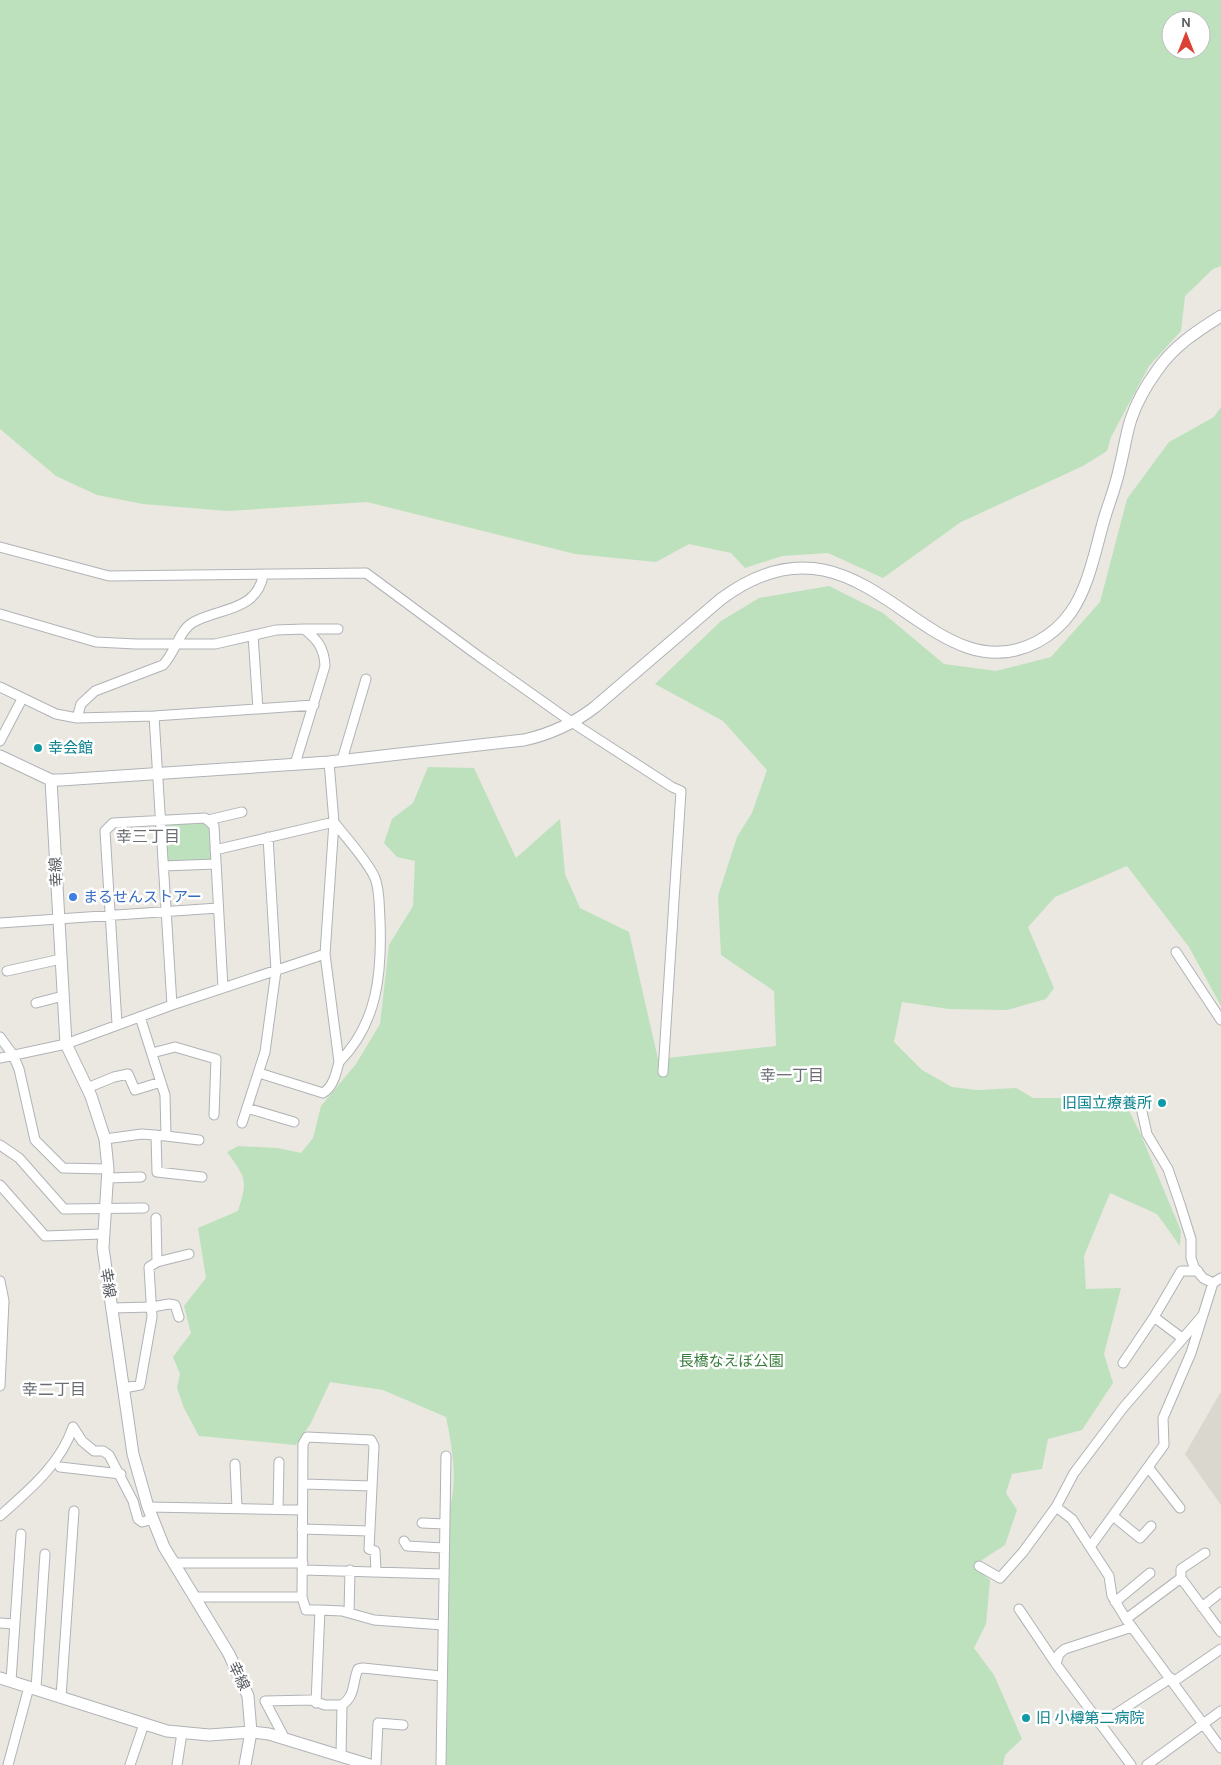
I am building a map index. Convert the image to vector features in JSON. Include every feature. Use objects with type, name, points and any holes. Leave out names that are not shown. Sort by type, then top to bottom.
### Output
[{"type":"street","points":[[0,756],[51,780],[329,762],[501,744],[545,735],[574,723],[618,690],[721,599],[743,582],[778,569],[811,567],[842,575],[936,632],[971,648],[1004,652],[1021,648],[1050,634],[1070,614],[1082,588],[1120,467],[1131,419],[1143,392],[1158,368],[1173,352],[1198,330],[1221,316]]},
{"type":"street","points":[[0,547],[109,576],[263,576],[366,573],[477,655],[574,723],[672,787],[681,790],[663,1072]]},
{"type":"street","points":[[77,718],[81,704],[88,696],[163,664],[172,656],[183,632],[191,623],[246,602],[259,589],[263,576]]},
{"type":"street","points":[[0,614],[96,642],[215,644],[284,629],[338,629]]},
{"type":"street","points":[[295,764],[325,666],[324,655],[318,641],[304,629]]},
{"type":"street","points":[[254,635],[258,709]]},
{"type":"street","points":[[342,760],[366,679]]},
{"type":"street","points":[[0,687],[56,714],[77,718],[154,716],[314,705]]},
{"type":"street","points":[[0,741],[22,698]]},
{"type":"street","points":[[154,716],[156,773],[172,1005]]},
{"type":"street","points":[[259,1073],[323,1093],[328,1090],[335,1078],[339,1062],[325,954],[334,822],[329,762]]},
{"type":"street","name":"幸線","points":[[51,780],[66,1044],[87,1088],[104,1139],[108,1174],[102,1234],[134,1454],[152,1519],[174,1563],[240,1675],[248,1696],[252,1732],[245,1765]]},
{"type":"street","points":[[208,820],[242,812]]},
{"type":"street","points":[[118,1024],[105,831],[113,823],[206,818],[214,826],[223,988]]},
{"type":"street","points":[[215,850],[334,822]]},
{"type":"street","points":[[334,822],[374,875],[378,886],[381,944],[379,982],[368,1019],[349,1052],[339,1062]]},
{"type":"street","points":[[242,1122],[265,1052],[276,971],[268,837]]},
{"type":"street","points":[[163,866],[216,864]]},
{"type":"street","points":[[0,923],[218,908]]},
{"type":"street","points":[[1176,952],[1221,1020]]},
{"type":"street","points":[[0,1058],[66,1044],[172,1005],[325,954]]},
{"type":"street","points":[[7,971],[61,959]]},
{"type":"street","points":[[36,1003],[64,996]]},
{"type":"street","points":[[140,1017],[165,1095],[157,1172],[202,1178]]},
{"type":"street","points":[[0,1037],[13,1055],[19,1069],[35,1140],[63,1168],[141,1177]]},
{"type":"street","points":[[152,1053],[175,1047],[216,1060],[214,1115]]},
{"type":"street","points":[[87,1088],[114,1076],[128,1074],[135,1090],[161,1082]]},
{"type":"street","points":[[1141,1107],[1147,1134],[1168,1169],[1191,1239],[1191,1258],[1198,1271]]},
{"type":"street","points":[[247,1108],[294,1122]]},
{"type":"street","points":[[104,1139],[142,1134],[199,1140]]},
{"type":"street","points":[[0,1145],[19,1158],[64,1209],[104,1211],[144,1208]]},
{"type":"street","points":[[0,1185],[45,1236],[102,1234]]},
{"type":"street","points":[[156,1218],[157,1262]]},
{"type":"street","points":[[124,1388],[140,1385],[152,1307],[149,1266],[157,1262],[189,1254]]},
{"type":"street","points":[[1090,1547],[1164,1445],[1163,1418],[1191,1353],[1203,1315],[1217,1281],[1198,1271],[1181,1271],[1154,1317],[1123,1363]]},
{"type":"street","points":[[0,1281],[4,1301],[0,1386]]},
{"type":"street","points":[[112,1308],[152,1307],[169,1304],[175,1306],[179,1318]]},
{"type":"street","points":[[979,1566],[1000,1578],[1023,1552],[1056,1507],[1074,1474],[1123,1408],[1203,1315]]},
{"type":"street","points":[[1154,1317],[1182,1338]]},
{"type":"street","points":[[0,1515],[42,1477],[60,1456],[72,1427],[82,1441],[94,1451],[103,1451],[109,1455],[121,1474],[133,1500],[138,1519],[142,1522],[152,1519]]},
{"type":"street","points":[[376,1571],[375,1551],[369,1549],[374,1446],[371,1440],[307,1437],[303,1444],[304,1484],[302,1510],[302,1597],[306,1610],[349,1613],[374,1620],[443,1625]]},
{"type":"street","points":[[441,1765],[446,1456]]},
{"type":"street","points":[[278,1462],[278,1509]]},
{"type":"street","points":[[235,1464],[237,1508]]},
{"type":"street","points":[[60,1467],[121,1474]]},
{"type":"street","points":[[1148,1467],[1180,1508]]},
{"type":"street","points":[[304,1484],[372,1486]]},
{"type":"street","points":[[148,1507],[302,1510]]},
{"type":"street","points":[[1056,1507],[1072,1519],[1109,1576],[1112,1596],[1126,1619],[1221,1748]]},
{"type":"street","points":[[61,1697],[74,1510]]},
{"type":"street","points":[[1113,1516],[1140,1538],[1151,1526]]},
{"type":"street","points":[[422,1523],[445,1524]]},
{"type":"street","points":[[302,1529],[369,1531]]},
{"type":"street","points":[[12,1681],[20,1534]]},
{"type":"street","points":[[404,1541],[407,1546],[444,1548]]},
{"type":"street","points":[[1205,1553],[1181,1569],[1181,1578],[1221,1632]]},
{"type":"street","points":[[8,1765],[32,1688],[45,1554]]},
{"type":"street","points":[[174,1563],[303,1566],[444,1574]]},
{"type":"street","points":[[349,1613],[350,1570]]},
{"type":"street","points":[[1115,1602],[1150,1573]]},
{"type":"street","points":[[1126,1619],[1181,1578]]},
{"type":"street","points":[[1202,1607],[1221,1592]]},
{"type":"street","points":[[194,1597],[302,1597]]},
{"type":"street","points":[[1019,1608],[1056,1664],[1131,1765]]},
{"type":"street","points":[[316,1702],[320,1610]]},
{"type":"street","points":[[0,1622],[14,1624]]},
{"type":"street","points":[[1056,1664],[1059,1654],[1065,1648],[1132,1627]]},
{"type":"street","points":[[1100,1724],[1221,1649]]},
{"type":"street","points":[[341,1756],[342,1705],[353,1694],[358,1669],[442,1676]]},
{"type":"street","points":[[0,1678],[144,1724],[182,1733],[252,1732],[269,1734],[370,1765]]},
{"type":"street","points":[[285,1739],[265,1701],[311,1700],[342,1705]]},
{"type":"street","points":[[1147,1765],[1221,1712]]},
{"type":"street","points":[[376,1765],[378,1723],[403,1725]]},
{"type":"street","points":[[130,1765],[144,1724]]},
{"type":"street","points":[[177,1765],[182,1733]]},
{"type":"shaded area","points":[[1221,1393],[1221,1505],[1185,1454]]},
{"type":"green space","points":[[0,0],[1221,0],[1221,266],[1213,269],[1185,296],[1181,331],[1149,366],[1111,437],[1107,451],[1083,466],[961,522],[883,578],[828,553],[782,556],[745,568],[731,553],[689,544],[656,562],[575,554],[367,502],[227,511],[143,504],[97,495],[56,476],[0,429]]},
{"type":"green space","name":"長橋なえぼ公園","points":[[1221,407],[1221,1006],[1189,947],[1127,866],[1055,897],[1028,927],[1054,988],[1046,999],[1007,1010],[949,1009],[902,1002],[894,1042],[922,1070],[952,1087],[977,1090],[1016,1088],[1033,1098],[1123,1098],[1141,1135],[1181,1231],[1180,1246],[1157,1214],[1110,1193],[1084,1256],[1086,1289],[1121,1288],[1104,1354],[1113,1383],[1082,1430],[1048,1439],[1042,1469],[1012,1474],[1006,1493],[1017,1510],[1005,1545],[973,1566],[990,1580],[986,1624],[974,1648],[994,1675],[1022,1739],[1005,1755],[1003,1765],[446,1765],[448,1683],[446,1520],[454,1482],[453,1456],[446,1417],[383,1390],[330,1382],[311,1423],[296,1445],[199,1436],[184,1408],[177,1388],[180,1374],[173,1357],[191,1333],[184,1306],[206,1278],[198,1228],[238,1211],[241,1201],[244,1186],[243,1180],[238,1168],[227,1152],[238,1146],[278,1148],[301,1153],[313,1138],[321,1106],[356,1064],[380,1024],[389,945],[413,906],[415,861],[397,857],[384,843],[392,819],[413,803],[428,767],[474,768],[516,858],[560,819],[565,874],[580,908],[629,932],[658,1059],[776,1046],[774,991],[721,955],[718,896],[737,837],[752,813],[767,770],[723,721],[655,684],[721,621],[759,598],[829,586],[883,613],[944,664],[996,671],[1051,657],[1100,602],[1127,499],[1169,442],[1214,417]]},
{"type":"green space","points":[[204,822],[209,828],[211,860],[167,861],[164,827],[167,823]]},
{"type":"place","name":"幸会館","points":[[38,748]]},
{"type":"place","name":"まるせんストアー","points":[[73,897]]},
{"type":"place","name":"旧国立療養所","points":[[1162,1103]]},
{"type":"place","name":"旧 小樽第二病院","points":[[1026,1718]]},
{"type":"district","name":"幸三丁目","points":[[148,836]]},
{"type":"district","name":"幸一丁目","points":[[792,1075]]},
{"type":"district","name":"幸二丁目","points":[[54,1389]]}]
